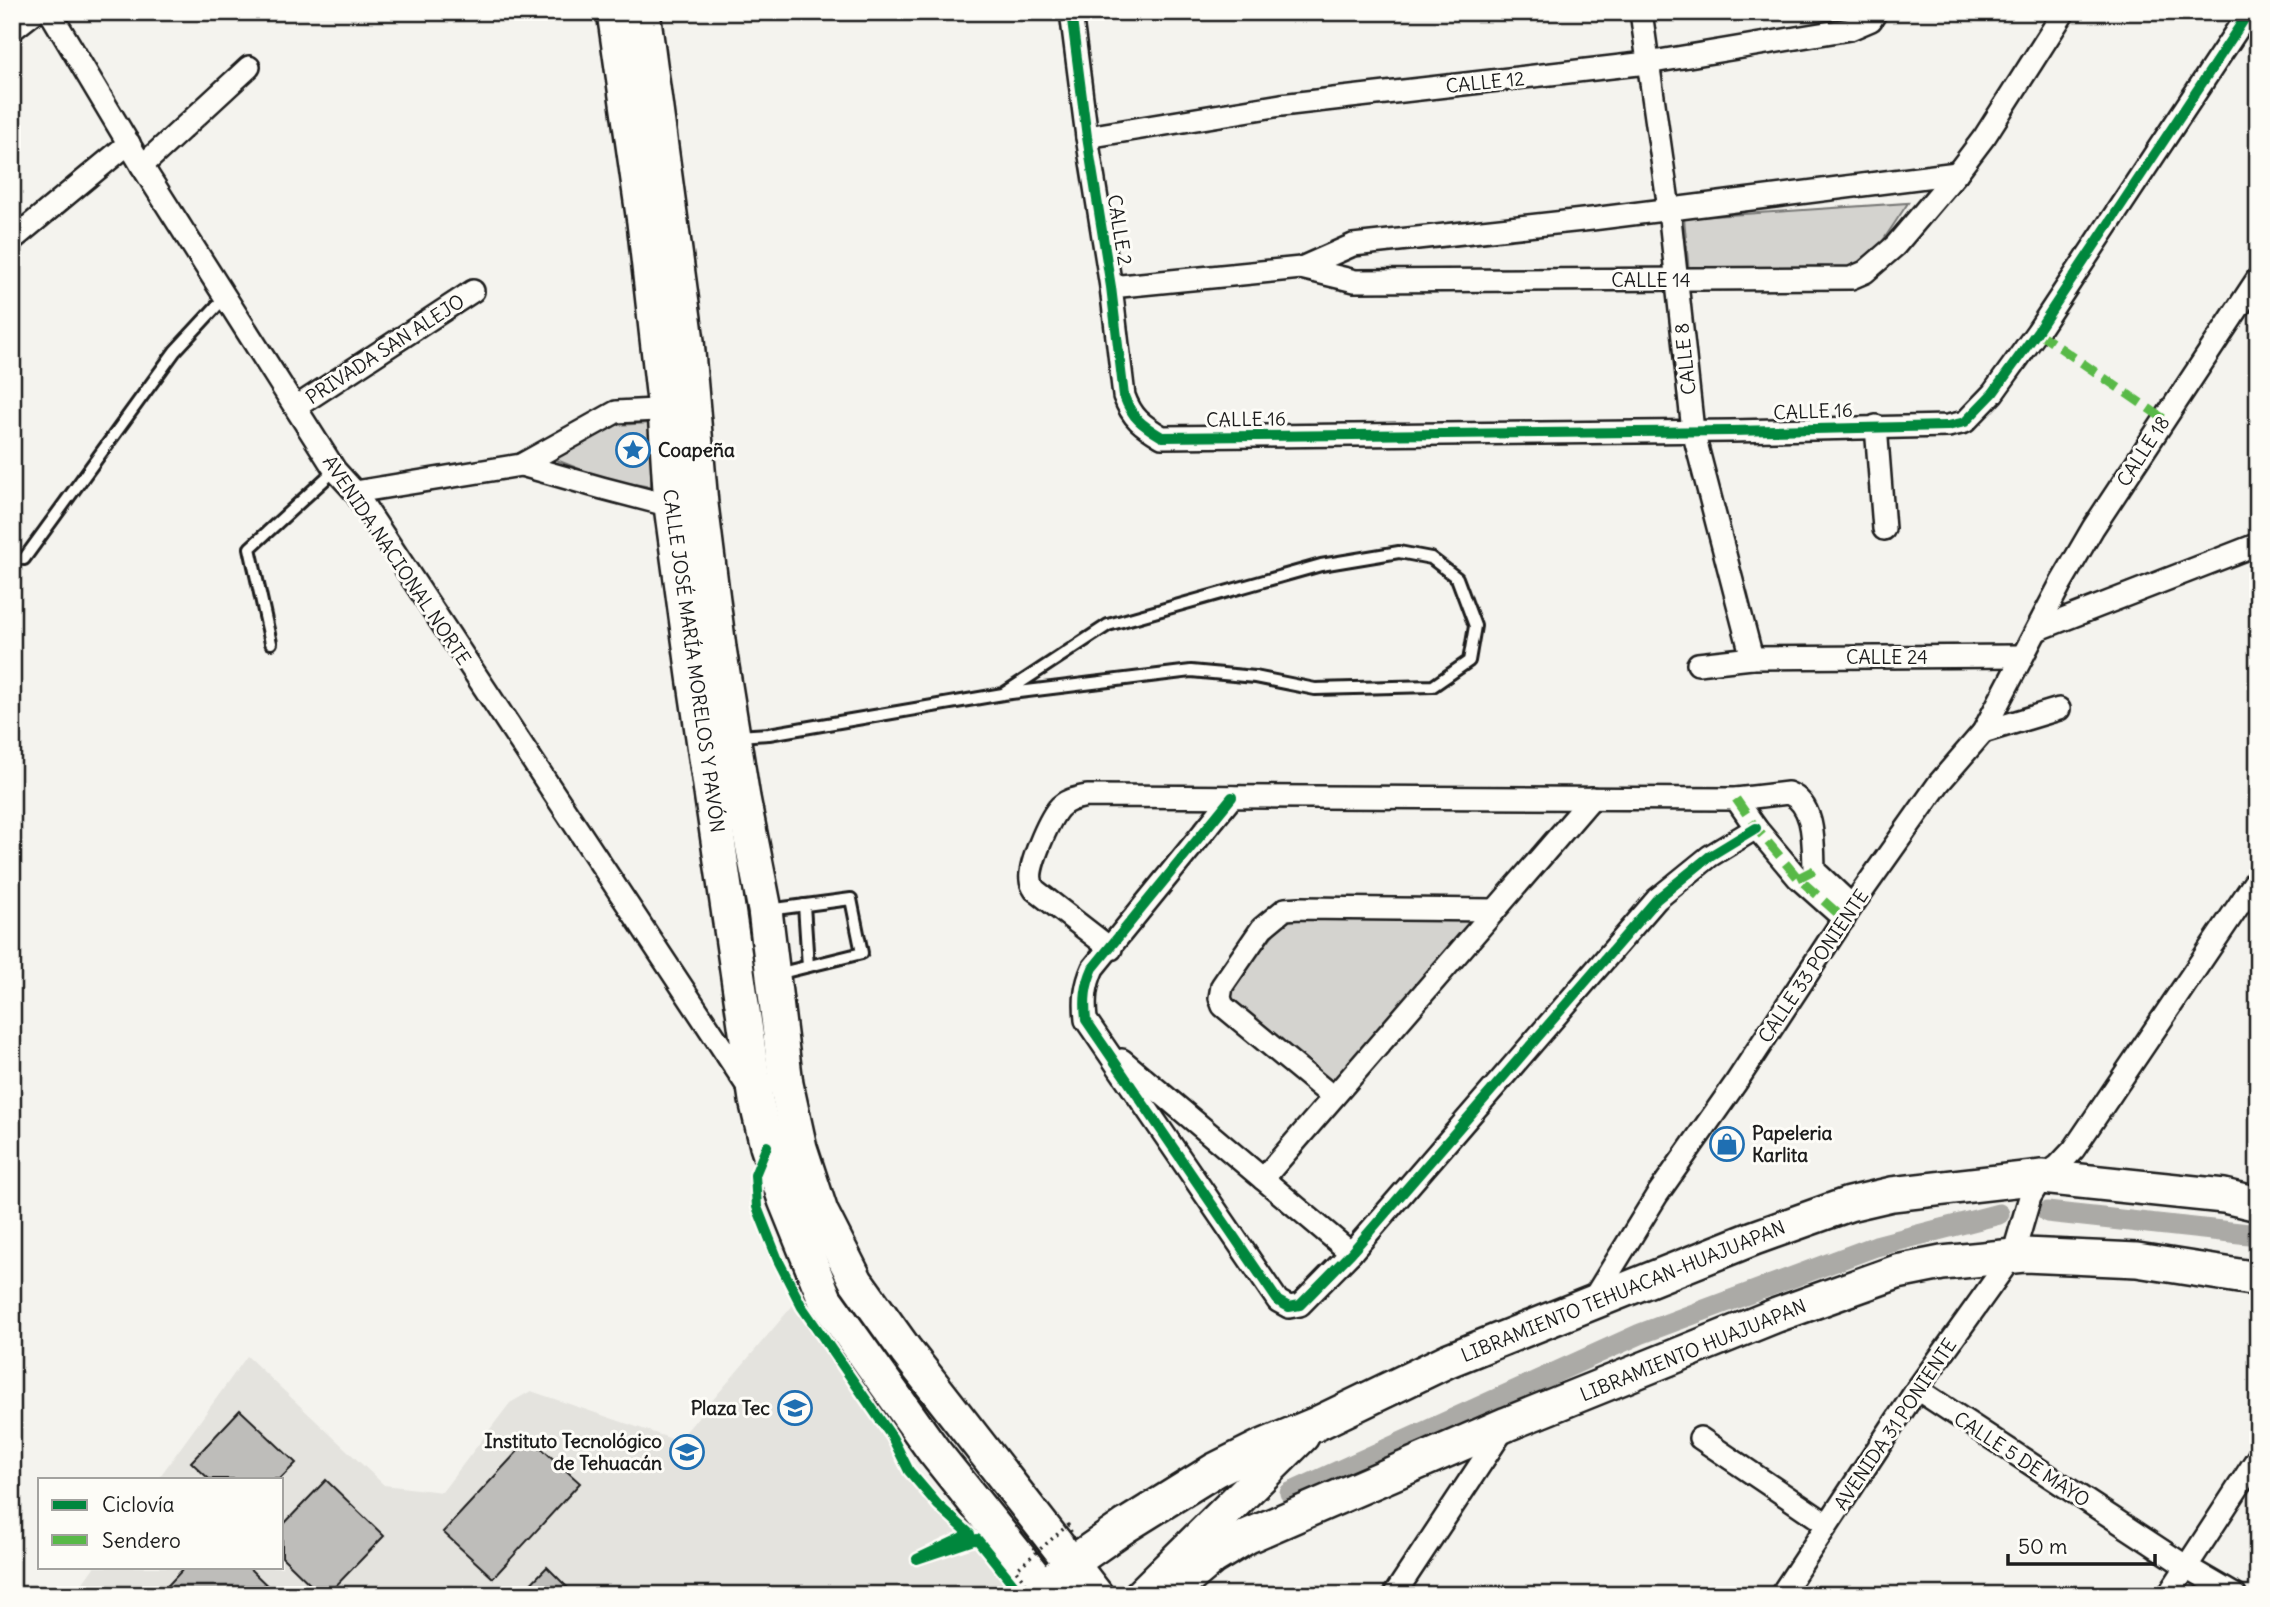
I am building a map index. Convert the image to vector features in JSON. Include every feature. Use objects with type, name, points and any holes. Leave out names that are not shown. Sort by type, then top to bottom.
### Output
[{"type":"main road","name":"CALLE JOSÉ MARÍA MORELOS Y PAVÓN","points":[[614,12],[643,222],[680,409],[686,505],[718,738],[756,1100],[767,1146],[825,1298],[1036,1592]]},
{"type":"main road","name":"CALLE JOSÉ MARÍA MORELOS Y PAVÓN","points":[[643,12],[687,341],[680,409]]},
{"type":"main road","name":"CALLE JOSÉ MARÍA MORELOS Y PAVÓN","points":[[718,738],[765,910],[786,1084],[800,1148],[821,1212],[856,1281],[906,1351],[1074,1553],[1096,1595]]},
{"type":"main road","name":"LIBRAMIENTO TEHUACAN-HUAJUAPAN","points":[[1036,1592],[1074,1553],[1125,1526],[1215,1469],[1449,1360],[1754,1238],[1849,1205],[1892,1194],[2036,1187],[2224,1196],[2258,1204]]},
{"type":"main road","name":"LIBRAMIENTO HUAJUAPAN","points":[[1168,1595],[1212,1558],[1248,1536],[1507,1424],[1776,1315],[1897,1272],[2016,1244],[2258,1279]]},
{"type":"main road","points":[[1141,1595],[1314,1425]]},
{"type":"main road","points":[[1230,1507],[1248,1536]]},
{"type":"street","points":[[12,30],[34,12]]},
{"type":"street","name":"AVENIDA NACIONAL NORTE","points":[[50,12],[142,166],[335,470],[355,492],[756,1100]]},
{"type":"street","name":"CALLE 2","points":[[1071,12],[1124,396],[1130,413],[1146,428],[1162,437]]},
{"type":"street","name":"CALLE 8","points":[[1641,12],[1669,209],[1693,431],[1752,659]]},
{"type":"street","name":"CALLE 12","points":[[1087,137],[1281,105],[1647,63],[1850,29],[1871,20],[1876,12]]},
{"type":"street","name":"CALLE 14","points":[[1301,268],[1355,281],[1851,278],[1865,272],[1895,246],[1958,173],[1985,136],[2064,12]]},
{"type":"street","name":"CALLE 16","points":[[1162,437],[1693,431],[1948,426],[1965,422],[1980,408],[2037,332],[2249,12]]},
{"type":"street","points":[[142,166],[249,67]]},
{"type":"street","points":[[12,240],[129,143]]},
{"type":"street","name":"CALLE 14","points":[[1111,287],[1301,268],[1353,245],[1958,173]]},
{"type":"street","name":"CALLE 18","points":[[2037,630],[2093,528],[2258,278]]},
{"type":"street","name":"PRIVADA SAN ALEJO","points":[[296,407],[473,291]]},
{"type":"street","points":[[355,492],[521,464],[615,412],[680,409]]},
{"type":"street","points":[[1876,426],[1884,529]]},
{"type":"street","points":[[521,464],[602,488],[686,505]]},
{"type":"street","points":[[2037,630],[2258,544]]},
{"type":"street","name":"CALLE 33 PONIENTE","points":[[1590,1305],[1657,1195],[1735,1084],[1848,912],[1939,783],[1983,733],[2037,630]]},
{"type":"street","name":"CALLE 24","points":[[1698,664],[1752,659],[2022,656]]},
{"type":"street","points":[[1983,733],[2059,709]]},
{"type":"street","points":[[1111,949],[1035,890],[1030,879],[1032,866],[1048,825],[1059,808],[1071,800],[1087,796],[1736,799],[1788,793],[1797,796],[1808,813],[1813,840],[1806,874]]},
{"type":"street","points":[[1231,797],[1093,968],[1084,999],[1086,1020],[1278,1301],[1289,1307],[1300,1305],[1351,1253],[1657,899],[1710,856],[1756,828]]},
{"type":"street","points":[[1263,1179],[1592,798]]},
{"type":"street","points":[[1736,799],[1756,828],[1848,912]]},
{"type":"street","points":[[2036,1187],[2074,1149],[2258,877]]},
{"type":"street","points":[[1333,1097],[1223,1006],[1220,998],[1222,986],[1262,928],[1285,909],[1495,910]]},
{"type":"street","points":[[1102,1044],[1351,1253]]},
{"type":"street","name":"AVENIDA 31 PONIENTE","points":[[1781,1595],[2016,1244],[2036,1187]]},
{"type":"street","name":"CALLE 5 DE MAYO","points":[[1917,1389],[2187,1567],[2235,1595]]},
{"type":"street","points":[[1394,1595],[1507,1424]]},
{"type":"street","points":[[1700,1438],[1827,1524]]},
{"type":"street","points":[[2168,1595],[2258,1457]]},
{"type":"lane","points":[[24,559],[174,351],[226,296]]},
{"type":"lane","points":[[271,643],[250,548],[335,470]]},
{"type":"lane","points":[[718,738],[769,734],[1003,694],[1191,671],[1255,677],[1315,689],[1433,686],[1469,661],[1475,626],[1457,578],[1431,558],[1399,552],[1321,565],[1108,625],[1003,694]]},
{"type":"lane","points":[[765,910],[851,899],[862,953],[774,975]]},
{"type":"lane","points":[[804,905],[808,966]]},
{"type":"path","points":[[1036,1592],[1016,1570],[1068,1525],[1074,1553]]},
{"type":"path","points":[[1007,1576],[1036,1592]]},
{"type":"shaded area","points":[[1908,203],[1864,269],[1689,272],[1684,218]]},
{"type":"shaded area","points":[[652,423],[651,487],[605,479],[554,459],[616,425]]},
{"type":"shaded area","points":[[1289,914],[1476,916],[1332,1088],[1226,995]]},
{"type":"shaded area","name":"Instituto Tecnológico de Tehuacán","points":[[794,1304],[895,1432],[903,1462],[956,1525],[977,1539],[1020,1595],[74,1595],[93,1568],[284,1568],[284,1478],[159,1478],[247,1356],[384,1485],[442,1492],[510,1403],[531,1391],[678,1441]]},
{"type":"building","points":[[240,1410],[296,1463],[281,1478],[208,1478],[191,1462]]},
{"type":"building","points":[[530,1438],[580,1483],[493,1578],[443,1532]]},
{"type":"building","points":[[326,1480],[384,1536],[327,1595],[321,1595],[284,1559],[284,1524]]},
{"type":"building","points":[[547,1567],[573,1593],[520,1595]]},
{"type":"building","points":[[184,1568],[249,1568],[277,1595],[159,1595]]},
{"type":"waterway","points":[[2047,1212],[2258,1235]]},
{"type":"waterway","points":[[1290,1493],[1640,1334],[1876,1246],[1999,1214]]},
{"type":"marked path","points":[[2037,332],[2164,419]]},
{"type":"marked path","points":[[1736,799],[1756,828],[1798,878],[1844,919]]},
{"type":"marked path","points":[[1798,878],[1814,870]]},
{"type":"cycle path","points":[[1071,12],[1124,396],[1130,410],[1139,420],[1162,437],[1731,431],[1948,426],[1965,422],[1993,393],[2037,332],[2249,12]]},
{"type":"cycle path","points":[[1232,797],[1093,968],[1086,993],[1086,1020],[1278,1301],[1289,1307],[1300,1305],[1351,1253],[1657,899],[1710,856],[1756,828]]},
{"type":"cycle path","points":[[767,1146],[755,1175],[757,1207],[778,1260],[802,1307],[892,1437],[909,1471],[938,1505],[970,1534],[917,1559],[977,1539],[1022,1595]]},
{"type":"place","name":"Coapeña","points":[[633,450]]},
{"type":"place","name":"Papeleria Karlita","points":[[1727,1144]]},
{"type":"place","name":"Plaza Tec","points":[[795,1408]]},
{"type":"place","name":"Instituto Tecnológico de Tehuacán","points":[[687,1452]]}]
